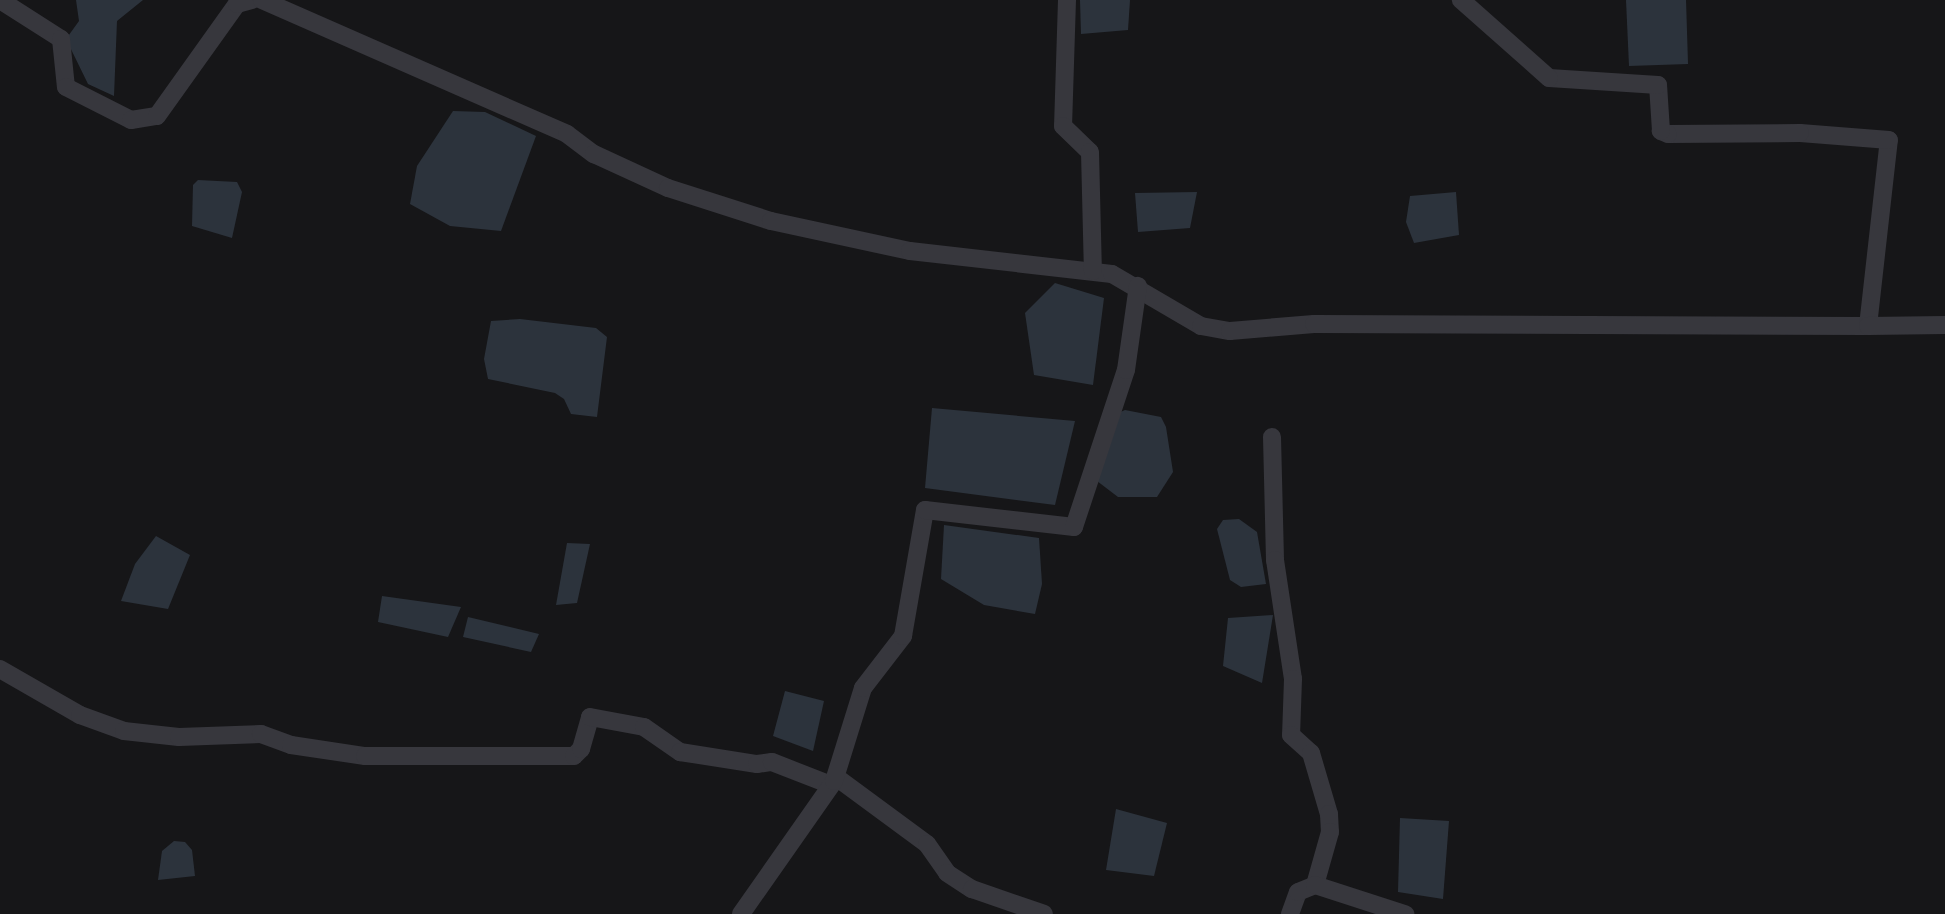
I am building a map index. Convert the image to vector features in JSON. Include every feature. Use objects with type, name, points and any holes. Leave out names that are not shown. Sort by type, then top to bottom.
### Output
[{"type":"street","points":[[0,0],[61,39],[66,86],[131,120],[157,116],[237,4],[252,0]]},
{"type":"street","points":[[262,0],[567,134],[594,154],[668,188],[771,221],[910,251],[1112,274],[1200,326],[1230,331],[1314,324],[1945,325]]},
{"type":"street","points":[[1067,0],[1063,126],[1090,152],[1092,271]]},
{"type":"street","points":[[1461,0],[1549,78],[1658,85],[1662,131],[1668,134],[1800,133],[1889,140],[1868,326]]},
{"type":"street","points":[[741,914],[833,781],[863,688],[903,636],[925,510],[1074,527],[1126,370],[1138,286]]},
{"type":"street","points":[[1272,436],[1276,560],[1293,679],[1292,735],[1311,754],[1329,814],[1330,832],[1315,885]]},
{"type":"street","points":[[0,669],[80,715],[124,731],[179,737],[261,734],[291,746],[365,756],[574,756],[581,750],[590,718],[644,728],[680,752],[757,764],[772,762],[833,781],[927,844],[947,874],[972,889],[1044,914]]},
{"type":"street","points":[[1290,914],[1298,892],[1315,885],[1405,914]]},
{"type":"shaded area","points":[[76,0],[143,0],[117,21],[114,96],[88,84],[66,39],[79,21]]},
{"type":"shaded area","points":[[1080,0],[1130,0],[1128,30],[1081,34]]},
{"type":"shaded area","points":[[1626,0],[1686,0],[1688,64],[1629,66]]},
{"type":"shaded area","points":[[453,111],[485,112],[536,136],[501,231],[450,226],[410,204],[417,166]]},
{"type":"shaded area","points":[[198,180],[237,182],[242,192],[232,238],[192,226],[193,185]]},
{"type":"shaded area","points":[[1197,192],[1190,228],[1138,232],[1135,193]]},
{"type":"shaded area","points":[[1456,192],[1459,235],[1414,243],[1406,222],[1410,196]]},
{"type":"shaded area","points":[[1055,283],[1104,298],[1093,385],[1034,375],[1025,313]]},
{"type":"shaded area","points":[[520,319],[596,328],[607,337],[597,417],[571,414],[564,399],[555,393],[488,379],[484,359],[491,321]]},
{"type":"shaded area","points":[[932,408],[1075,421],[1055,505],[925,488]]},
{"type":"shaded area","points":[[1125,410],[1161,417],[1166,427],[1173,472],[1157,497],[1118,497],[1097,481],[1112,416]]},
{"type":"shaded area","points":[[1239,519],[1257,532],[1266,584],[1241,587],[1230,580],[1217,529],[1223,520]]},
{"type":"shaded area","points":[[944,525],[1039,538],[1042,584],[1035,614],[984,605],[941,579]]},
{"type":"shaded area","points":[[156,536],[190,555],[168,609],[121,601],[135,564]]},
{"type":"shaded area","points":[[567,543],[590,544],[577,603],[556,605]]},
{"type":"shaded area","points":[[382,596],[461,607],[448,637],[378,622]]},
{"type":"shaded area","points":[[1273,615],[1262,683],[1223,666],[1228,618]]},
{"type":"shaded area","points":[[468,617],[539,634],[531,652],[463,637]]},
{"type":"shaded area","points":[[785,691],[824,701],[813,751],[773,736]]},
{"type":"shaded area","points":[[1116,809],[1167,823],[1154,876],[1106,870]]},
{"type":"shaded area","points":[[1400,818],[1449,821],[1443,899],[1398,892]]},
{"type":"shaded area","points":[[174,841],[185,842],[192,850],[195,876],[158,880],[162,851]]}]
